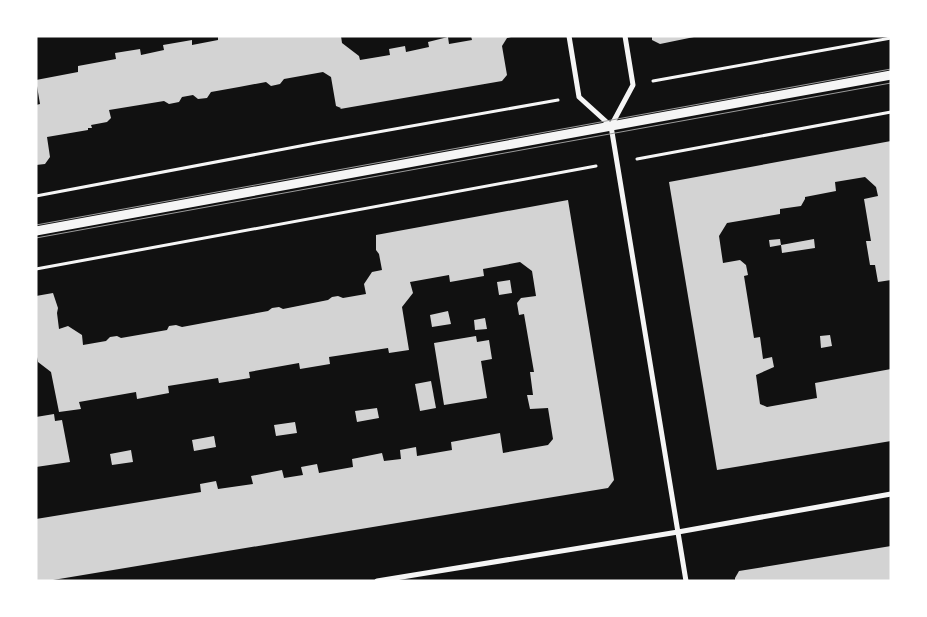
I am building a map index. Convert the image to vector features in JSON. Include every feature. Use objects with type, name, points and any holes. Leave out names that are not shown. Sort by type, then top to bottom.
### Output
[{"type":"street","points":[[569,36],[579,97],[611,126],[686,581]]},
{"type":"street","points":[[611,126],[633,85],[624,36]]},
{"type":"street","points":[[36,231],[891,75]]},
{"type":"street","points":[[377,581],[678,532],[891,494]]},
{"type":"path","points":[[633,85],[891,38]]},
{"type":"path","points":[[36,196],[316,143],[579,97]]},
{"type":"path","points":[[36,269],[891,112]]},
{"type":"building","points":[[218,36],[341,36],[342,43],[359,56],[360,60],[390,55],[389,49],[405,46],[406,52],[429,47],[428,42],[448,37],[449,44],[472,40],[471,36],[511,37],[507,38],[502,46],[507,75],[502,81],[340,109],[336,106],[331,77],[323,72],[284,79],[280,84],[271,86],[266,82],[211,92],[207,98],[198,99],[193,95],[182,97],[179,102],[169,104],[164,101],[109,110],[111,118],[107,122],[91,125],[92,128],[88,128],[88,130],[47,137],[50,157],[45,164],[36,165],[36,105],[40,104],[36,80],[78,72],[78,66],[116,59],[115,53],[140,49],[141,55],[164,50],[163,45],[192,40],[192,45],[218,40]]},
{"type":"building","points":[[652,36],[694,37],[660,44],[652,40]]},
{"type":"building","points":[[891,141],[891,280],[878,282],[875,265],[870,265],[866,241],[871,241],[864,199],[878,196],[876,187],[865,177],[835,182],[836,191],[805,197],[801,206],[780,209],[780,214],[727,223],[719,236],[723,263],[740,260],[746,265],[748,275],[744,276],[754,338],[760,337],[763,359],[772,357],[774,367],[756,375],[760,404],[767,407],[817,398],[815,383],[891,369],[891,441],[717,470],[669,182]]},
{"type":"building","points":[[568,200],[614,480],[608,488],[47,581],[36,581],[36,519],[201,492],[200,484],[216,481],[218,489],[253,484],[251,476],[282,470],[284,478],[303,475],[301,467],[317,464],[319,473],[353,467],[352,459],[382,453],[384,461],[401,459],[400,450],[416,447],[417,456],[452,450],[451,442],[500,433],[503,453],[548,445],[553,439],[548,408],[530,409],[527,395],[533,395],[530,372],[534,372],[524,314],[519,315],[517,303],[521,298],[536,296],[532,271],[520,262],[483,269],[484,276],[450,282],[449,275],[410,282],[413,293],[402,307],[409,350],[389,353],[388,348],[329,357],[330,364],[300,369],[299,363],[249,372],[250,378],[219,383],[218,378],[168,386],[169,393],[137,399],[136,392],[79,402],[81,409],[59,412],[51,372],[38,362],[36,352],[36,296],[53,293],[58,308],[59,329],[68,326],[82,335],[83,345],[106,341],[110,337],[117,336],[121,338],[167,330],[169,326],[176,325],[182,327],[268,311],[272,308],[279,307],[283,309],[328,300],[332,297],[338,296],[343,298],[366,294],[364,284],[372,272],[382,270],[379,254],[376,250],[376,235]]},
{"type":"building","points":[[780,239],[781,245],[770,247],[769,240]]},
{"type":"building","points":[[814,239],[815,248],[782,253],[781,245]]},
{"type":"building","points":[[510,280],[512,293],[499,295],[497,282]]},
{"type":"building","points":[[448,311],[451,324],[432,327],[430,315]]},
{"type":"building","points":[[485,318],[487,329],[475,330],[474,320]]},
{"type":"building","points":[[830,335],[832,346],[821,348],[820,336]]},
{"type":"building","points":[[476,336],[477,342],[489,340],[492,359],[481,361],[487,398],[444,405],[434,343]]},
{"type":"building","points":[[431,381],[436,408],[420,411],[415,384]]},
{"type":"building","points":[[377,408],[379,418],[357,422],[355,411]]},
{"type":"building","points":[[54,414],[55,421],[62,420],[70,462],[36,467],[36,417]]},
{"type":"building","points":[[295,422],[297,433],[276,436],[274,425]]},
{"type":"building","points":[[214,436],[216,447],[194,451],[192,440]]},
{"type":"building","points":[[131,450],[133,462],[112,465],[110,454]]},
{"type":"building","points":[[891,546],[891,581],[735,581],[739,571]]},
{"type":"tram line","points":[[36,225],[891,69]]},
{"type":"tram line","points":[[36,238],[891,83]]}]
